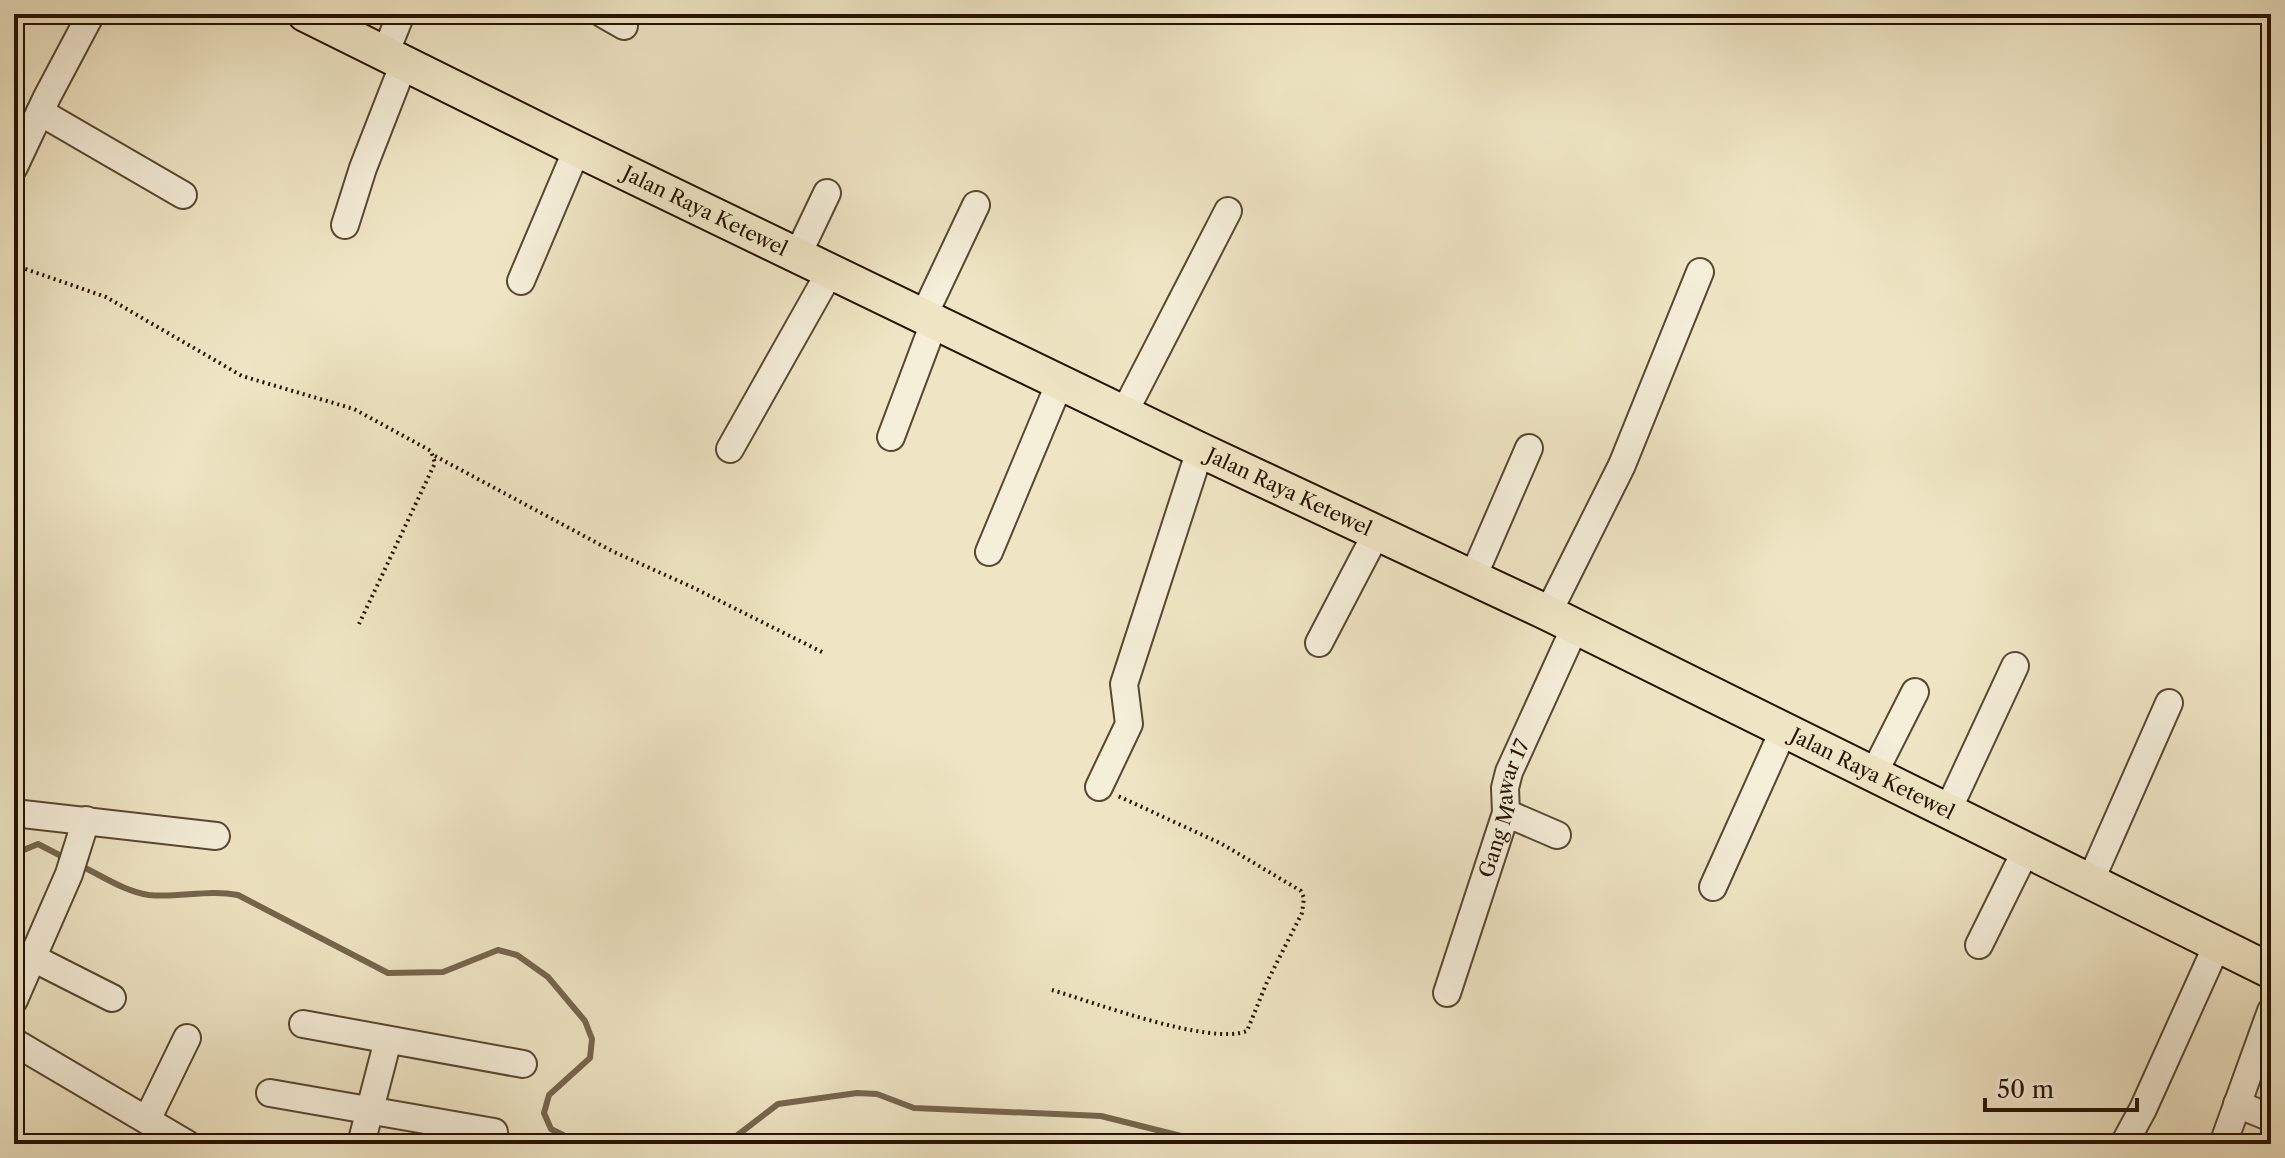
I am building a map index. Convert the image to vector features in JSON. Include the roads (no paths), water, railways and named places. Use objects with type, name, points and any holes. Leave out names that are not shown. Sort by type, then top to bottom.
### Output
[{"type":"main road","name":"Jalan Raya Ketewel","points":[[305,14],[1200,450],[1562,620],[2271,971]]},
{"type":"street","points":[[14,167],[91,14]]},
{"type":"street","points":[[345,225],[394,58],[401,14]]},
{"type":"street","points":[[40,112],[183,195]]},
{"type":"street","points":[[521,281],[577,149]]},
{"type":"street","points":[[798,254],[827,193]]},
{"type":"street","points":[[891,437],[929,317],[976,205]]},
{"type":"street","points":[[1124,413],[1228,211]]},
{"type":"street","points":[[730,449],[831,270]]},
{"type":"street","name":"Gang Mawar 17","points":[[1447,993],[1506,813],[1505,788],[1509,772],[1562,620],[1700,272]]},
{"type":"street","points":[[989,552],[1060,382]]},
{"type":"street","points":[[1473,577],[1529,448]]},
{"type":"street","points":[[1099,787],[1127,732],[1129,715],[1124,684],[1200,450]]},
{"type":"street","points":[[1319,643],[1377,532]]},
{"type":"street","points":[[1948,810],[2015,666]]},
{"type":"street","points":[[1874,773],[1915,692]]},
{"type":"street","points":[[2090,882],[2169,703]]},
{"type":"street","points":[[1713,887],[1784,729]]},
{"type":"street","points":[[14,813],[216,836]]},
{"type":"street","points":[[1506,813],[1557,835]]},
{"type":"street","points":[[14,1000],[69,874],[86,820]]},
{"type":"street","points":[[1979,945],[2026,850]]},
{"type":"street","points":[[2124,1144],[2217,945]]},
{"type":"street","points":[[33,958],[112,998]]},
{"type":"street","points":[[2223,1144],[2271,1011]]},
{"type":"street","points":[[303,1024],[523,1064]]},
{"type":"street","points":[[147,1120],[187,1038]]},
{"type":"street","points":[[361,1144],[388,1040]]},
{"type":"street","points":[[14,1042],[187,1144]]},
{"type":"street","points":[[270,1093],[494,1132]]},
{"type":"street","points":[[2237,1104],[2271,1118]]},
{"type":"waterway","points":[[14,854],[38,844],[65,858]]},
{"type":"waterway","points":[[79,865],[122,887],[149,895],[238,895],[388,973],[443,972],[498,950],[517,955],[548,977],[585,1021],[592,1039],[590,1058],[549,1095],[544,1113],[551,1129],[581,1144]]},
{"type":"waterway","points":[[726,1144],[778,1104],[857,1093],[877,1094],[914,1108],[1101,1116],[1213,1144]]}]
